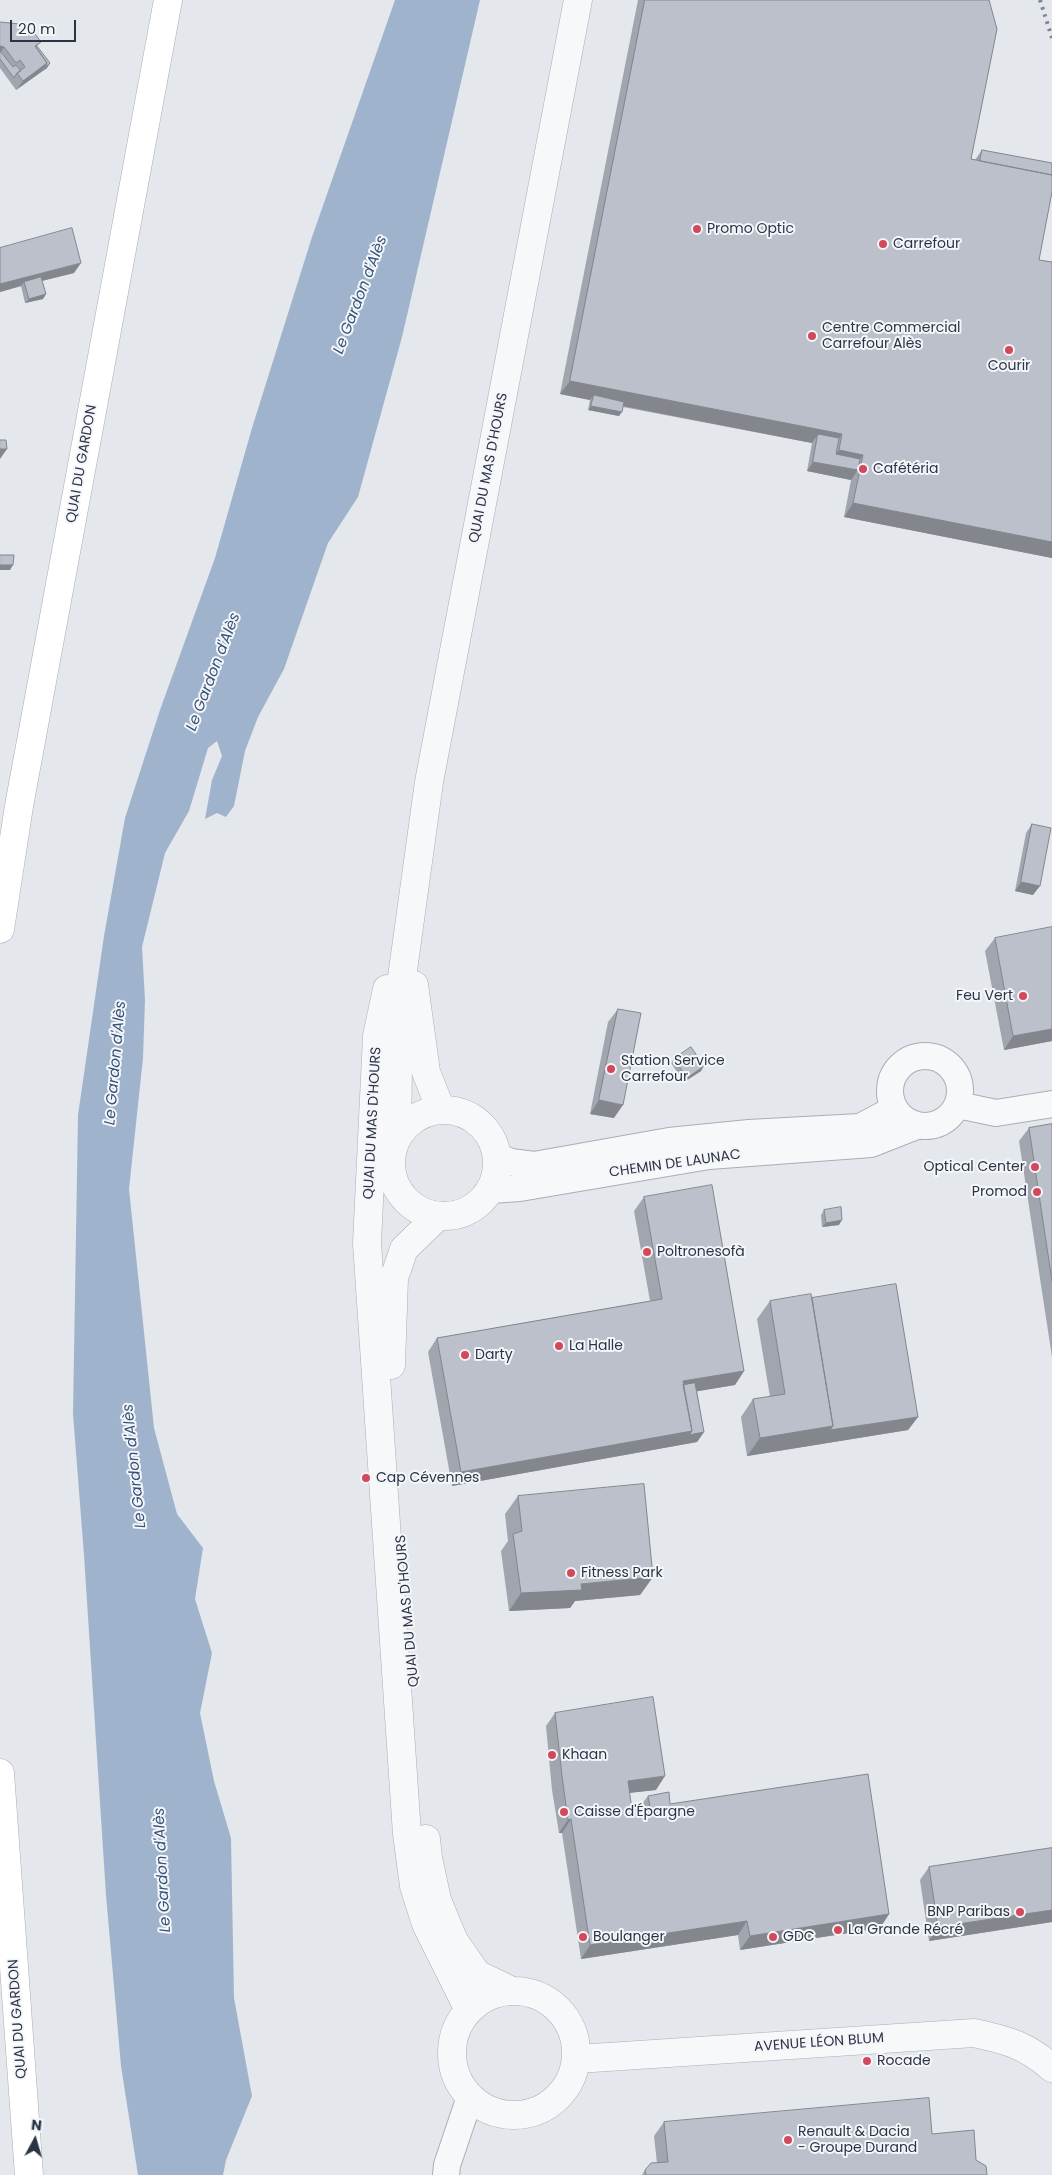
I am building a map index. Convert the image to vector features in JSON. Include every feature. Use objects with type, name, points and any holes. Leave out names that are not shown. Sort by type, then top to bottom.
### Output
[{"type":"main road","name":"QUAI DU GARDON","points":[[0,928],[21,796],[168,0]]},
{"type":"main road","name":"QUAI DU GARDON","points":[[0,1773],[29,2175]]},
{"type":"street","name":"QUAI DU MAS D'HOURS","points":[[397,1136],[399,1000],[431,772],[578,0]]},
{"type":"street","name":"QUAI DU MAS D'HOURS","points":[[407,936],[426,1072],[441,1110]]},
{"type":"street","name":"QUAI DU MAS D'HOURS","points":[[407,936],[392,962],[377,1036],[367,1242],[407,1834],[414,1886],[426,1924],[469,2010]]},
{"type":"street","points":[[926,1055],[936,1057],[946,1062],[954,1070],[959,1081],[961,1093],[958,1105],[951,1115],[941,1122],[930,1126],[917,1126],[907,1122],[894,1109],[890,1096],[892,1077],[897,1068],[915,1056],[926,1055]]},
{"type":"street","points":[[958,1105],[996,1113],[1052,1104]]},
{"type":"street","name":"CHEMIN DE LAUNAC","points":[[497,1156],[511,1162],[534,1165],[669,1141],[750,1133],[860,1127],[894,1109]]},
{"type":"street","points":[[441,1110],[457,1111],[478,1123],[492,1141],[497,1156],[496,1174],[490,1190],[480,1201],[468,1211],[438,1216],[421,1211],[406,1201],[396,1187],[391,1170],[391,1153],[397,1136],[409,1123],[424,1113],[441,1110]]},
{"type":"street","name":"CHEMIN DE LAUNAC","points":[[490,1190],[520,1188],[709,1156],[871,1144],[917,1126]]},
{"type":"street","name":"QUAI DU MAS D'HOURS","points":[[372,1315],[391,1170]]},
{"type":"street","name":"QUAI DU MAS D'HOURS","points":[[438,1216],[404,1250],[394,1278],[392,1312],[391,1419],[428,1858],[437,1900],[454,1941],[477,1974],[510,1990]]},
{"type":"street","points":[[510,1990],[528,1992],[546,1999],[561,2011],[570,2025],[576,2041],[577,2059],[572,2078],[561,2095],[545,2108],[526,2114],[505,2115],[486,2108],[470,2097],[458,2081],[452,2063],[452,2044],[458,2026],[469,2010],[481,2000],[495,1993],[510,1990]]},
{"type":"street","name":"AVENUE LÉON BLUM","points":[[577,2059],[974,2033],[1006,2040],[1035,2053],[1052,2068]]},
{"type":"street","points":[[446,2175],[447,2165],[470,2097]]},
{"type":"water","name":"Le Gardon d'Alès","points":[[395,0],[480,0],[402,337],[358,497],[328,543],[284,669],[258,717],[245,751],[234,806],[226,817],[217,813],[205,819],[212,780],[222,756],[217,741],[208,748],[189,811],[165,853],[142,947],[145,1000],[143,1058],[129,1189],[154,1428],[177,1514],[203,1548],[195,1599],[212,1653],[200,1713],[214,1781],[231,1838],[234,1998],[252,2096],[226,2160],[223,2175],[138,2175],[121,2066],[106,1895],[73,1414],[78,1115],[104,936],[125,818],[160,710],[215,558],[252,428],[312,237]]},
{"type":"building","name":"Centre Commercial Carrefour Alès","points":[[645,0],[989,0],[997,29],[971,159],[1052,175],[1052,192],[1039,260],[1052,262],[1052,542],[853,503],[863,455],[839,450],[842,434],[570,381]]},
{"type":"building","points":[[0,22],[19,24],[27,36],[33,31],[41,42],[35,46],[47,63],[23,81],[17,73],[25,67],[20,60],[16,63],[4,47],[0,46]]},
{"type":"building","points":[[37,46],[50,63],[44,68],[47,63]]},
{"type":"building","points":[[0,52],[13,67],[16,65],[21,71],[14,78],[0,59]]},
{"type":"building","points":[[982,150],[1052,163],[1052,175],[980,161]]},
{"type":"building","points":[[72,228],[81,263],[0,284],[0,248]]},
{"type":"building","points":[[41,277],[46,294],[29,299],[24,282]]},
{"type":"building","points":[[594,395],[624,402],[622,412],[591,406]]},
{"type":"building","points":[[818,434],[839,438],[836,454],[860,459],[858,470],[813,462]]},
{"type":"building","points":[[0,440],[6,440],[7,449],[0,449]]},
{"type":"building","points":[[0,555],[14,555],[13,565],[0,565]]},
{"type":"building","points":[[1032,824],[1051,828],[1040,886],[1021,882]]},
{"type":"building","name":"Feu Vert","points":[[1052,927],[1052,1029],[1013,1036],[995,938]]},
{"type":"building","points":[[618,1009],[641,1013],[623,1105],[599,1100]]},
{"type":"building","points":[[691,1047],[704,1066],[687,1078],[674,1059]]},
{"type":"building","points":[[1052,1124],[1052,1281],[1029,1128]]},
{"type":"building","points":[[712,1185],[744,1371],[683,1381],[692,1431],[461,1472],[437,1338],[662,1299],[644,1197]]},
{"type":"building","points":[[841,1207],[842,1220],[826,1223],[824,1210]]},
{"type":"building","points":[[896,1284],[918,1417],[830,1430],[833,1426],[812,1298]]},
{"type":"building","points":[[811,1294],[833,1426],[760,1438],[753,1399],[785,1394],[770,1301]]},
{"type":"building","points":[[695,1383],[704,1432],[689,1435],[692,1431],[683,1385]]},
{"type":"building","name":"Fitness Park","points":[[644,1484],[653,1577],[581,1584],[582,1590],[521,1593],[513,1534],[522,1531],[518,1496]]},
{"type":"building","points":[[653,1697],[665,1776],[628,1781],[632,1810],[650,1807],[648,1796],[669,1792],[670,1804],[868,1774],[889,1914],[750,1936],[747,1921],[590,1945],[571,1819],[568,1820],[555,1713]]},
{"type":"building","points":[[1052,1848],[1052,1910],[938,1927],[929,1867]]},
{"type":"building","name":"Renault & Dacia - Groupe Durand","points":[[929,2098],[932,2134],[974,2130],[976,2160],[986,2166],[987,2175],[646,2175],[645,2170],[651,2163],[668,2162],[664,2122]]},
{"type":"railway","points":[[1040,0],[1052,38]]},
{"type":"place","name":"Promo Optic","points":[[697,229]]},
{"type":"place","name":"Carrefour","points":[[883,244]]},
{"type":"place","name":"Centre Commercial Carrefour Alès","points":[[812,336]]},
{"type":"place","name":"Courir","points":[[1009,350]]},
{"type":"place","name":"Cafétéria","points":[[863,469]]},
{"type":"place","name":"Feu Vert","points":[[1023,996]]},
{"type":"place","name":"Station Service Carrefour","points":[[611,1069]]},
{"type":"place","name":"Optical Center","points":[[1035,1167]]},
{"type":"place","name":"Promod","points":[[1037,1192]]},
{"type":"place","name":"Poltronesofà","points":[[647,1252]]},
{"type":"place","name":"La Halle","points":[[559,1346]]},
{"type":"place","name":"Darty","points":[[465,1355]]},
{"type":"place","name":"Cap Cévennes","points":[[366,1478]]},
{"type":"place","name":"Fitness Park","points":[[571,1573]]},
{"type":"place","name":"Khaan","points":[[552,1755]]},
{"type":"place","name":"Caisse d'Épargne","points":[[564,1812]]},
{"type":"place","name":"BNP Paribas","points":[[1020,1912]]},
{"type":"place","name":"La Grande Récré","points":[[838,1930]]},
{"type":"place","name":"Boulanger","points":[[583,1937]]},
{"type":"place","name":"GDC","points":[[773,1937]]},
{"type":"place","name":"Rocade","points":[[867,2061]]},
{"type":"place","name":"Renault & Dacia - Groupe Durand","points":[[788,2140]]}]
